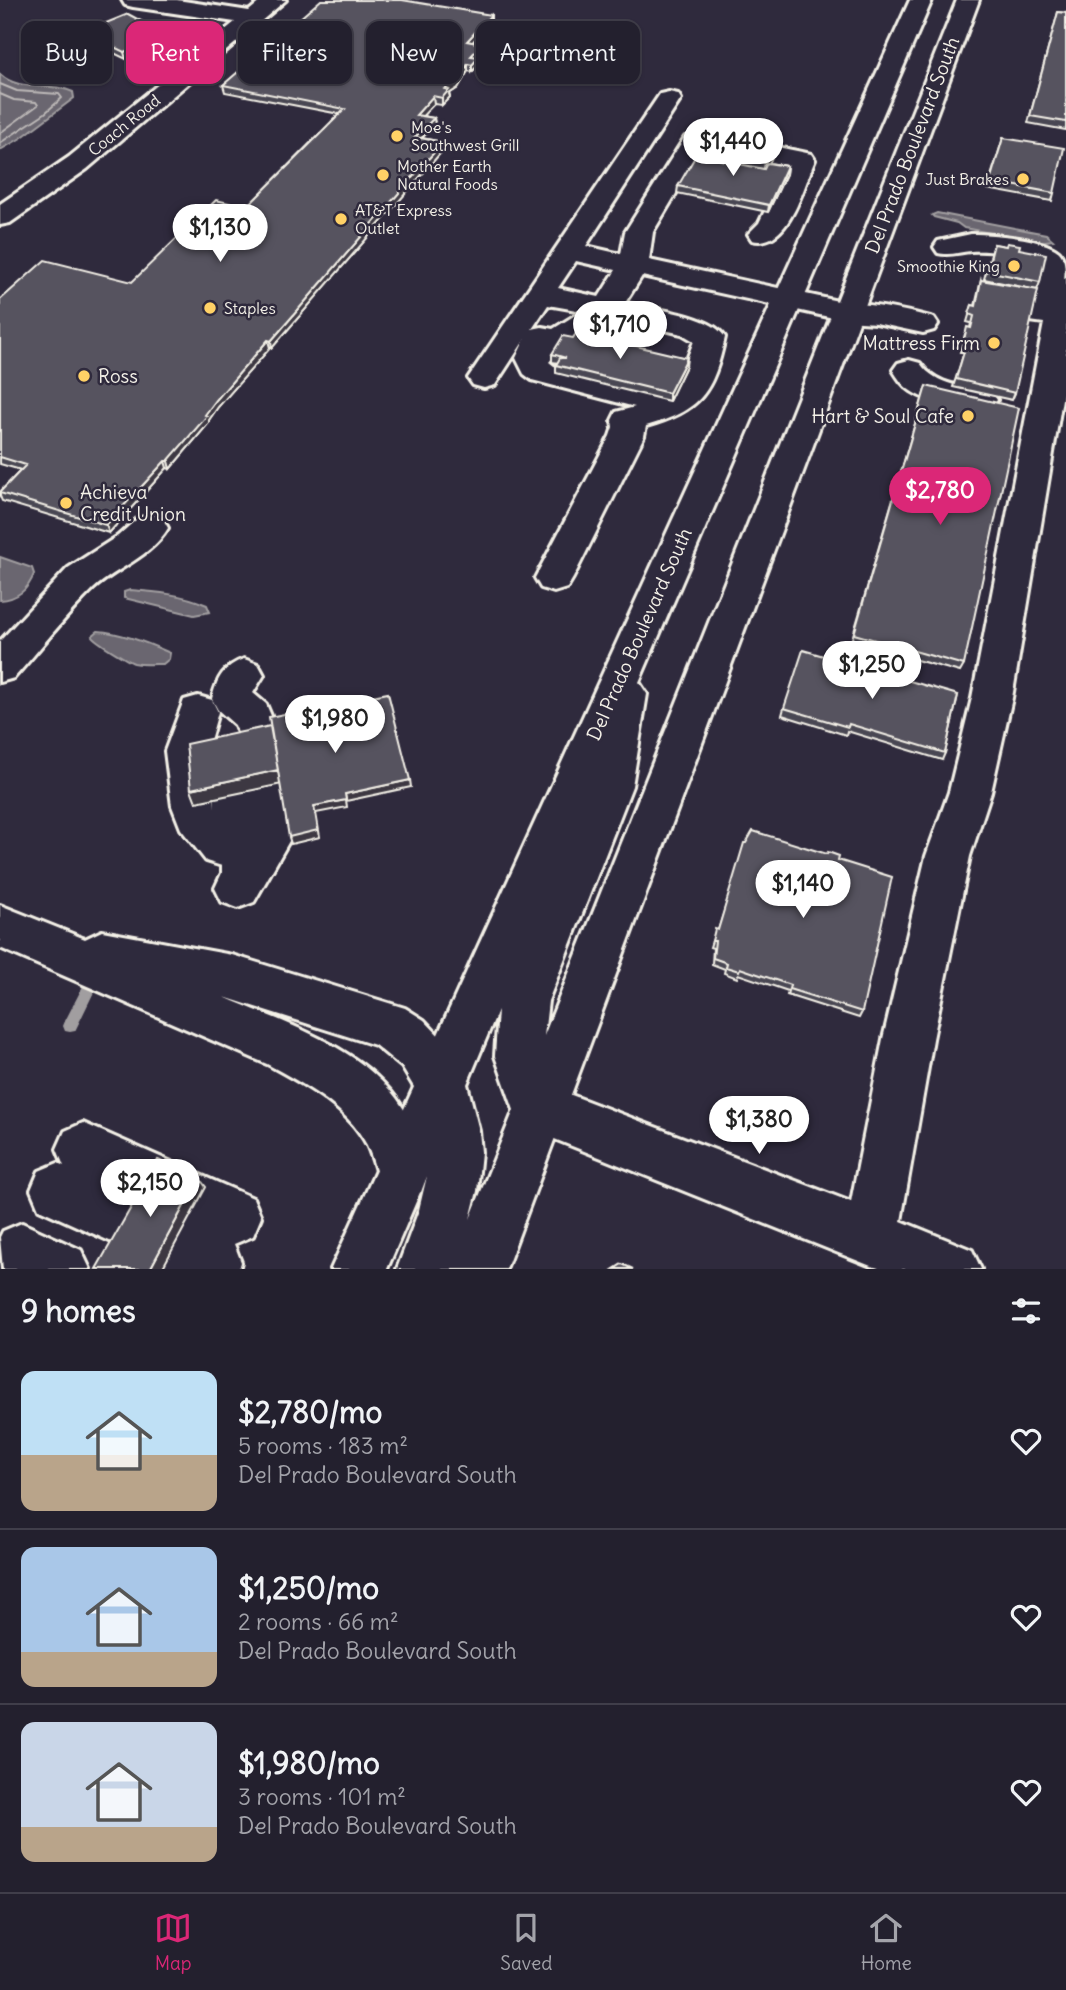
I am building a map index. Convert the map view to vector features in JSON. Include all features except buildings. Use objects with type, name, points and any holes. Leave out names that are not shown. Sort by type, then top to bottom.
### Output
[{"type":"main road","points":[[133,0],[253,18]]},
{"type":"main road","name":"Coach Road","points":[[0,218],[78,163],[275,0]]},
{"type":"main road","name":"Del Prado Boulevard South","points":[[359,1269],[921,0]]},
{"type":"main road","points":[[933,92],[925,62],[925,51],[945,0]]},
{"type":"main road","name":"Del Prado Boulevard South","points":[[478,1269],[968,0]]},
{"type":"main road","points":[[484,378],[669,99]]},
{"type":"main road","points":[[653,411],[649,401],[642,398],[543,373],[532,358],[537,342],[554,324],[607,308],[636,255],[639,232],[694,142],[713,142],[799,158],[802,163],[771,228],[762,233]]},
{"type":"main road","points":[[684,156],[693,153],[726,155]]},
{"type":"main road","points":[[769,163],[797,174]]},
{"type":"main road","points":[[575,242],[926,317]]},
{"type":"main road","points":[[871,1239],[908,1039],[948,856],[970,792],[992,698],[1047,334],[1052,265],[1049,258],[983,242],[962,242],[948,247]]},
{"type":"main road","points":[[909,370],[912,377],[923,385],[1011,407],[1022,404],[1066,287]]},
{"type":"main road","points":[[539,295],[692,327],[710,337],[708,351],[686,395],[673,406],[628,419],[630,427],[627,436],[554,578]]},
{"type":"main road","points":[[0,667],[73,586],[97,566],[131,545],[150,528]]},
{"type":"main road","points":[[632,651],[625,712],[611,786],[524,1001],[518,1036],[526,1083],[540,1108],[953,1269]]},
{"type":"main road","points":[[236,748],[227,693],[186,751],[196,816],[239,866],[272,827],[243,792]]},
{"type":"main road","points":[[12,931],[232,977],[388,1026],[412,1039],[429,1060],[441,1084],[456,1137],[454,1175],[446,1218],[425,1269]]},
{"type":"main road","points":[[12,931],[284,1048],[326,1070],[360,1094],[376,1114],[386,1130],[402,1173]]},
{"type":"main road","points":[[70,1170],[185,1222]]},
{"type":"water","points":[[0,74],[16,83],[73,92],[74,98],[21,138],[0,150]]},
{"type":"water","points":[[937,213],[1046,234],[1053,240],[1038,242],[964,228],[932,215]]},
{"type":"water","points":[[0,557],[32,568],[34,574],[21,593],[0,600]]},
{"type":"water","points":[[130,590],[188,598],[207,605],[210,612],[194,615],[124,598],[124,592]]},
{"type":"water","points":[[98,631],[126,636],[153,646],[170,653],[169,659],[163,664],[134,663],[94,639],[92,636]]},
{"type":"waterway","points":[[70,1026],[89,988]]},
{"type":"place","name":"Moe's Southwest Grill","points":[[397,136]]},
{"type":"place","name":"Mother Earth Natural Foods","points":[[383,175]]},
{"type":"place","name":"Just Brakes","points":[[1023,179]]},
{"type":"place","name":"AT&T Express Outlet","points":[[341,219]]},
{"type":"place","name":"Smoothie King","points":[[1014,266]]},
{"type":"place","name":"Staples","points":[[210,308]]},
{"type":"place","name":"Mattress Firm","points":[[994,343]]},
{"type":"place","name":"Ross","points":[[84,376]]},
{"type":"place","name":"Hart & Soul Cafe","points":[[968,416]]},
{"type":"place","name":"Achieva Credit Union","points":[[66,503]]}]
